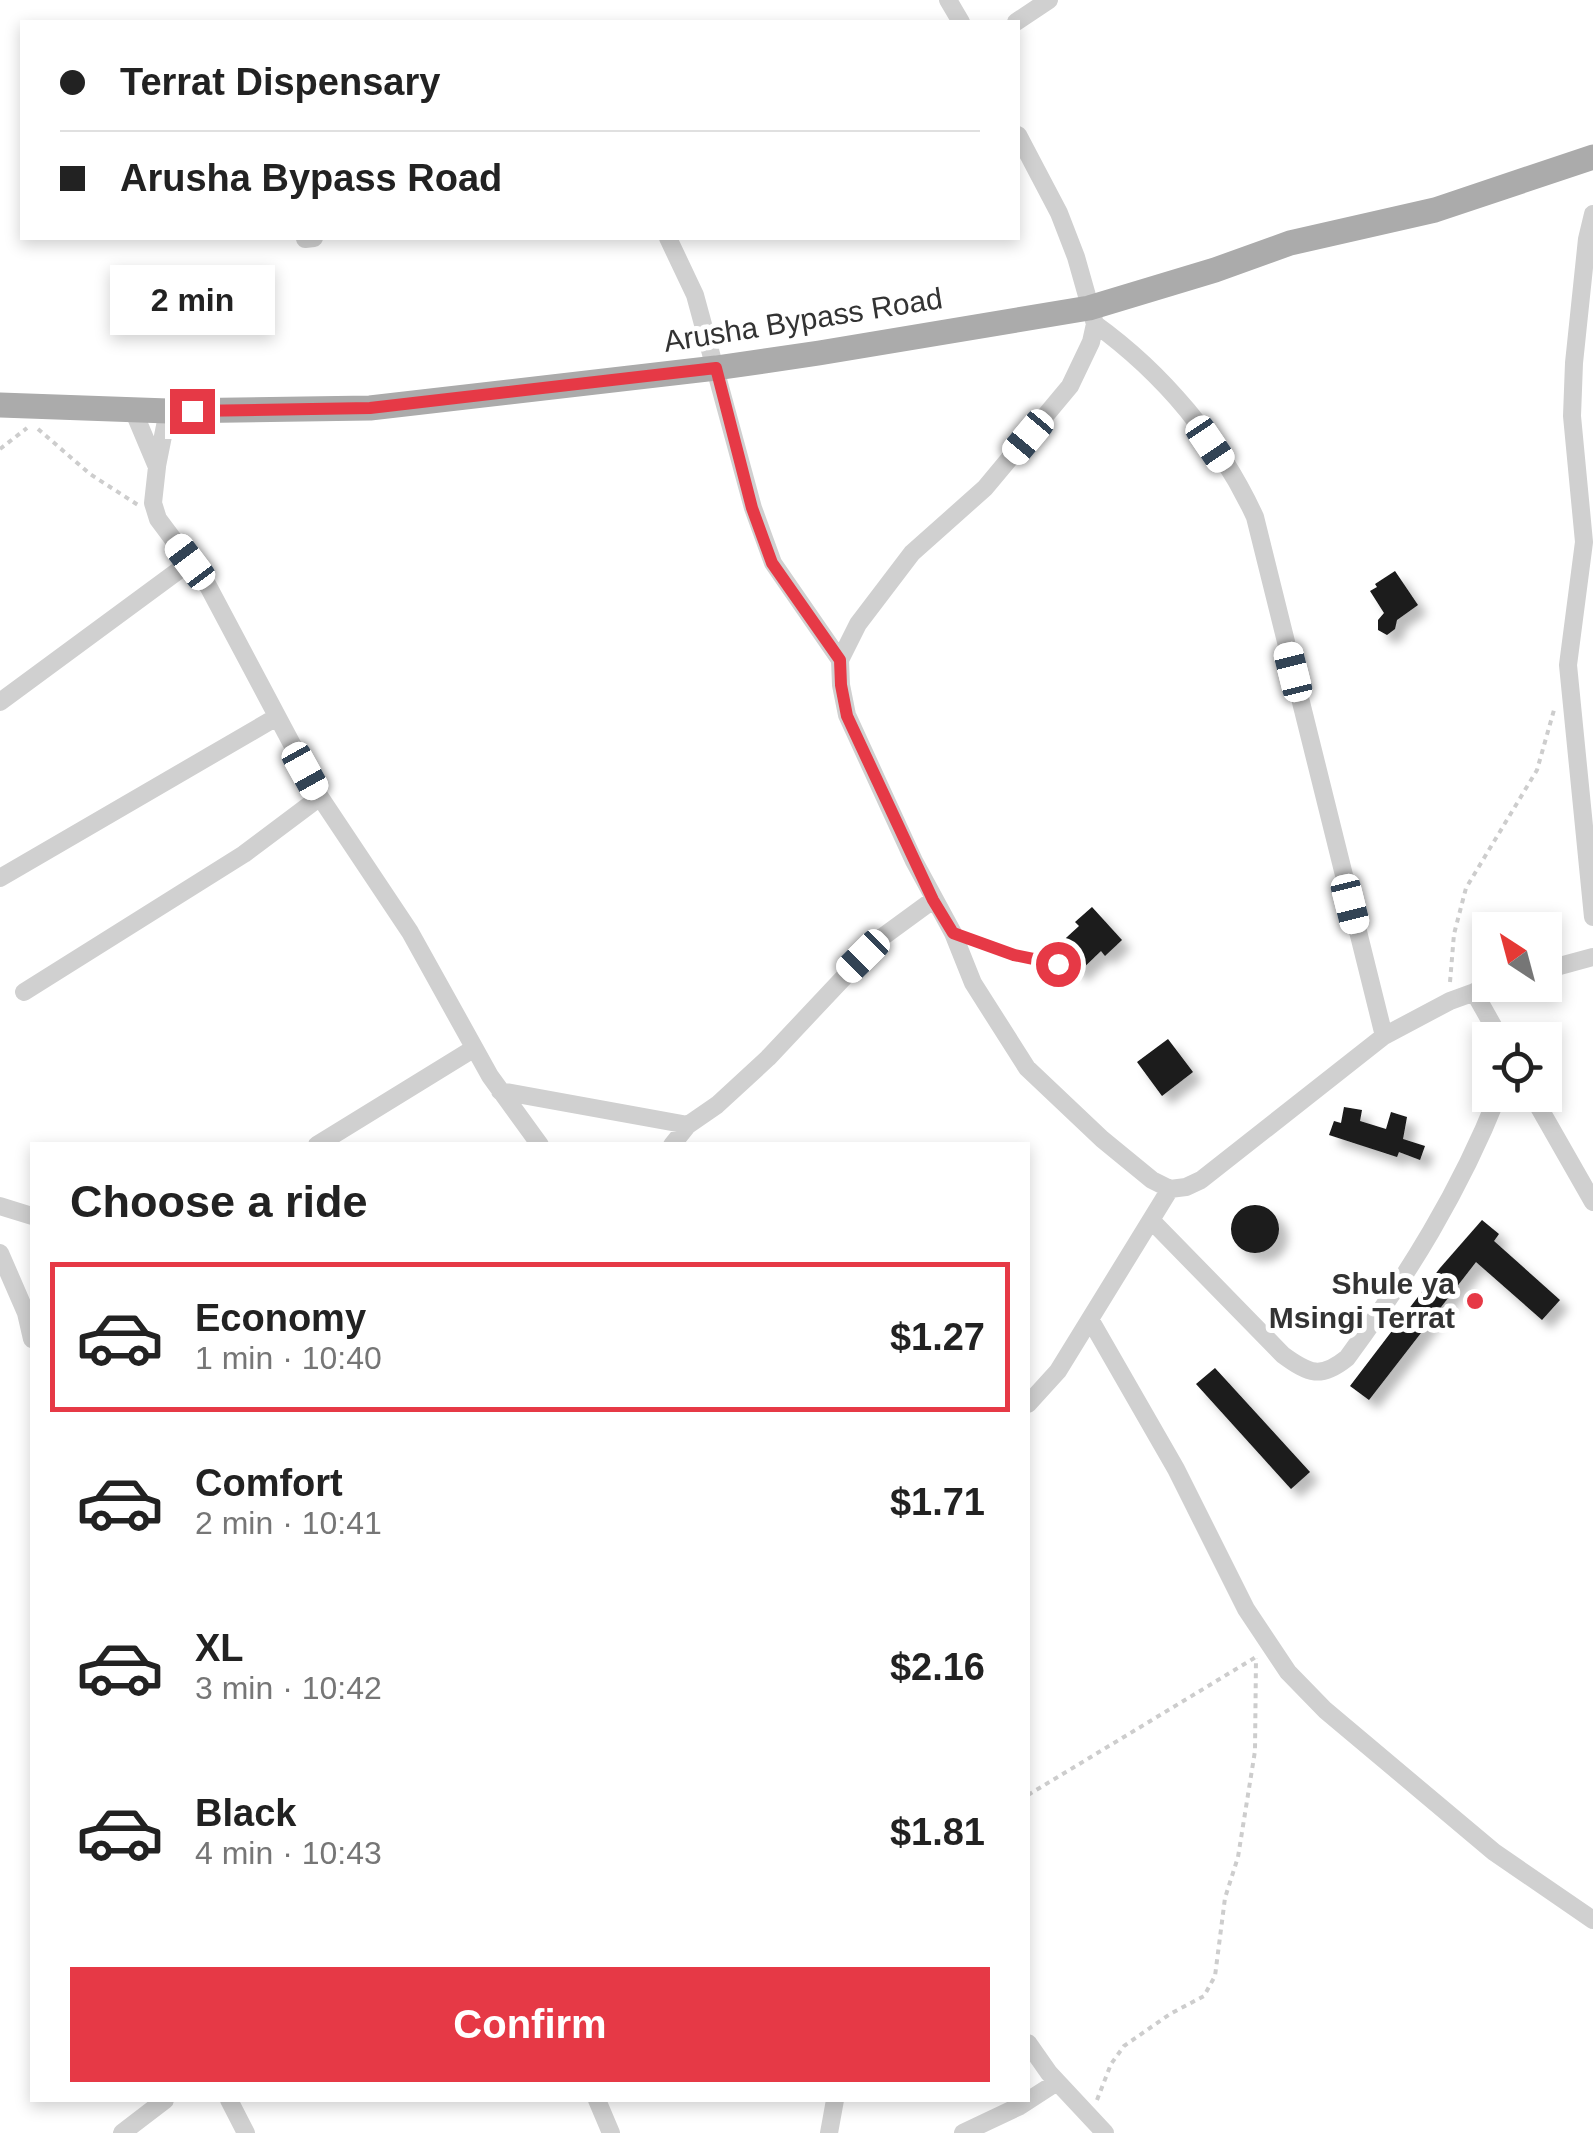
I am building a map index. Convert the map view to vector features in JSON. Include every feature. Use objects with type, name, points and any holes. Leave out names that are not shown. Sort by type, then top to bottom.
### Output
[{"type":"main road","name":"Arusha Bypass Road","points":[[6,406],[168,411],[370,408],[716,368],[1092,316],[1290,243],[1436,210],[1593,158]]},
{"type":"street","points":[[1019,20],[1049,0]]},
{"type":"street","points":[[1020,139],[1076,257],[1092,316],[1084,361],[1070,386],[985,488],[912,553],[858,624],[840,660],[847,716],[933,900],[953,933],[973,983],[1027,1068],[1102,1140],[1152,1180],[1170,1189],[1186,1188],[1201,1180],[1384,1036],[1472,993]]},
{"type":"street","points":[[1593,214],[1574,363],[1572,416],[1584,542],[1568,666],[1589,822],[1593,917]]},
{"type":"street","points":[[669,240],[695,295],[752,508],[772,563],[840,660]]},
{"type":"street","points":[[1092,316],[1155,373],[1179,401],[1242,489],[1254,518],[1384,1036]]},
{"type":"street","points":[[133,410],[157,467]]},
{"type":"street","points":[[168,411],[153,503],[158,519],[208,586],[320,797],[410,932],[473,1049],[538,1142]]},
{"type":"street","points":[[0,702],[190,562]]},
{"type":"street","points":[[0,878],[275,718]]},
{"type":"street","points":[[24,992],[244,854],[320,797]]},
{"type":"street","points":[[674,1142],[688,1125],[717,1105],[768,1058],[881,938],[933,900]]},
{"type":"street","points":[[1562,965],[1593,957]]},
{"type":"street","points":[[323,1142],[473,1049]]},
{"type":"street","points":[[500,1091],[688,1125]]},
{"type":"street","points":[[1150,1220],[1283,1355],[1300,1368],[1317,1373],[1331,1371],[1347,1358],[1428,1242],[1491,1112]]},
{"type":"street","points":[[1542,1112],[1593,1202]]},
{"type":"street","points":[[1030,1402],[1058,1371],[1170,1189]]},
{"type":"street","points":[[0,1206],[30,1215]]},
{"type":"street","points":[[0,1253],[30,1331]]},
{"type":"street","points":[[1090,1321],[1176,1469],[1246,1609],[1288,1672],[1357,1739],[1494,1852],[1593,1920]]},
{"type":"street","points":[[1030,2046],[1057,2082],[1099,2126]]},
{"type":"street","points":[[1030,2100],[1057,2082]]},
{"type":"street","points":[[122,2133],[162,2102]]},
{"type":"street","points":[[229,2102],[246,2133]]},
{"type":"street","points":[[598,2102],[611,2133]]},
{"type":"street","points":[[829,2133],[835,2102]]},
{"type":"street","points":[[963,2133],[1026,2102]]},
{"type":"lane","points":[[953,933],[1014,955],[1058,964]]},
{"type":"path","points":[[6,406],[90,474],[158,519]]},
{"type":"path","points":[[0,449],[31,425]]},
{"type":"path","points":[[1450,1002],[1452,951],[1466,888],[1537,770],[1558,699]]},
{"type":"path","points":[[1030,1794],[1256,1657],[1255,1751],[1238,1858],[1226,1898],[1216,1976],[1204,1996],[1140,2034],[1114,2057],[1099,2126]]},
{"type":"building","points":[[1395,571],[1418,605],[1397,620],[1395,629],[1387,635],[1378,630],[1378,620],[1384,613],[1370,591]]},
{"type":"building","points":[[1092,907],[1122,940],[1105,956],[1101,951],[1078,973],[1055,948],[1079,926],[1075,922]]},
{"type":"building","points":[[1168,1039],[1193,1072],[1162,1096],[1137,1062]]},
{"type":"building","points":[[1344,1107],[1362,1110],[1360,1121],[1386,1129],[1391,1112],[1407,1117],[1403,1139],[1425,1146],[1420,1160],[1399,1152],[1397,1157],[1329,1135],[1334,1121],[1341,1123]]},
{"type":"building","points":[[1255,1205],[1272,1212],[1279,1229],[1272,1246],[1255,1253],[1238,1246],[1231,1229],[1238,1212]]},
{"type":"building","points":[[1482,1220],[1499,1234],[1494,1241],[1560,1300],[1542,1320],[1476,1262],[1369,1400],[1350,1386]]},
{"type":"building","points":[[1215,1368],[1310,1472],[1291,1489],[1196,1384]]},
{"type":"place","name":"Shule ya Msingi Terrat","points":[[1475,1301]]},
{"type":"route","points":[[192,411],[370,408],[716,368],[752,508],[772,563],[840,660],[847,716],[933,900],[953,933],[1014,955],[1058,964]]}]
